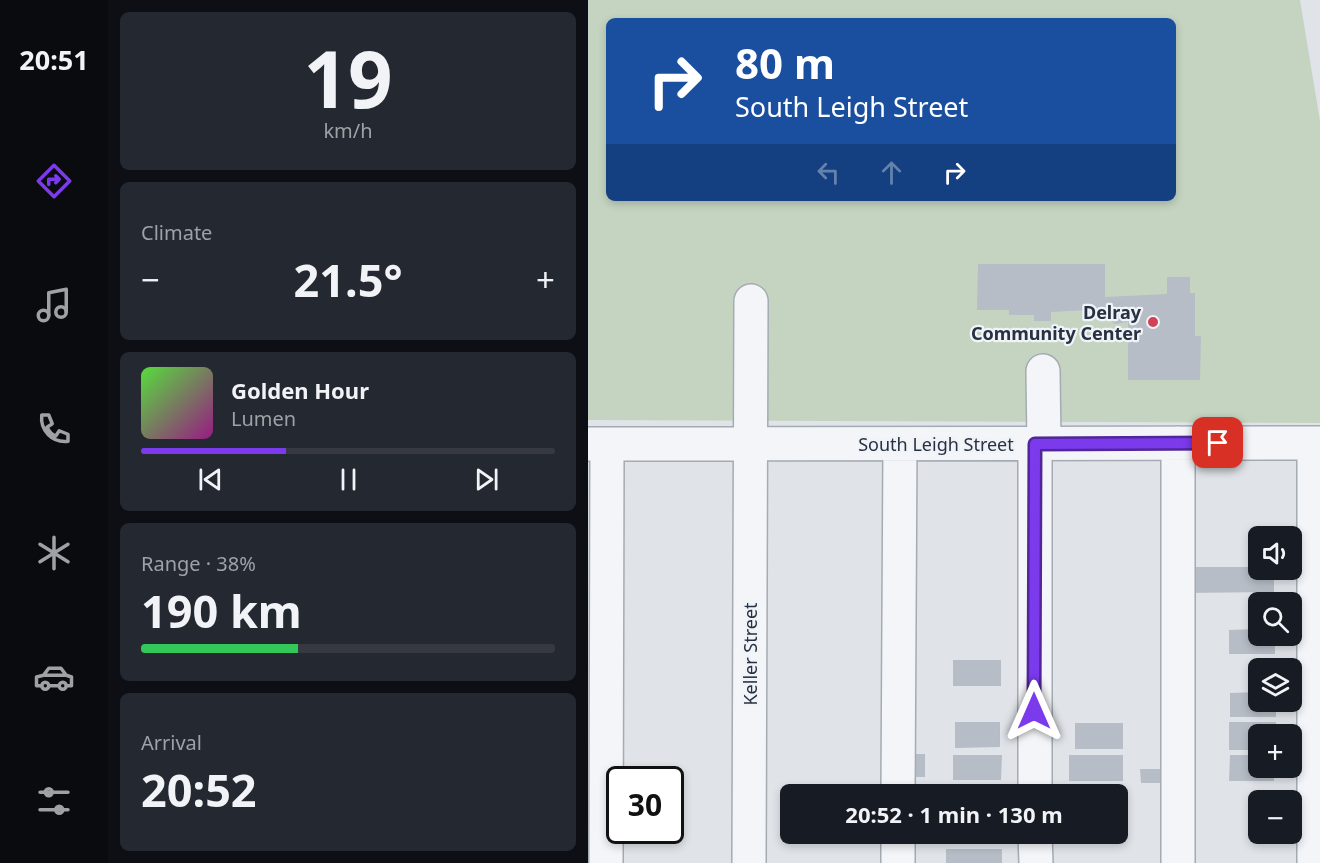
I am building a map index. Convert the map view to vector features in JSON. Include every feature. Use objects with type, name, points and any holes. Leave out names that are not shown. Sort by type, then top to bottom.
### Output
[{"type":"street","name":"Keller Street","points":[[749,863],[752,301]]},
{"type":"street","points":[[1035,784],[1043,371]]},
{"type":"street","name":"South Leigh Street","points":[[598,444],[1317,443]]},
{"type":"street","points":[[1314,863],[1317,443]]},
{"type":"street","points":[[598,444],[606,863]]},
{"type":"street","points":[[898,784],[900,444]]},
{"type":"street","points":[[1178,444],[1178,863]]},
{"type":"street","points":[[898,844],[898,863]]},
{"type":"street","points":[[1035,844],[1036,863]]},
{"type":"green space","points":[[588,0],[1300,0],[1320,121],[1320,423],[588,420]]},
{"type":"building","name":"Delray Community Center","points":[[978,264],[1105,264],[1105,297],[1167,294],[1167,277],[1190,277],[1190,293],[1195,293],[1195,336],[1201,336],[1200,380],[1128,380],[1128,322],[1115,324],[1106,317],[1106,309],[1051,312],[1051,321],[1034,321],[1034,315],[1009,315],[1009,310],[977,310]]},
{"type":"building","points":[[1186,567],[1248,567],[1248,580],[1274,580],[1274,592],[1186,593]]},
{"type":"building","points":[[1248,629],[1248,646],[1275,646],[1275,654],[1229,654],[1229,630]]},
{"type":"building","points":[[953,660],[1001,660],[1001,686],[953,686]]},
{"type":"building","points":[[1248,692],[1248,712],[1276,712],[1276,717],[1230,717],[1230,693]]},
{"type":"building","points":[[955,722],[1000,722],[1000,747],[955,748]]},
{"type":"building","points":[[1229,722],[1276,722],[1276,724],[1248,724],[1248,750],[1229,750]]},
{"type":"building","points":[[1075,723],[1123,723],[1123,749],[1075,749]]},
{"type":"building","points":[[906,754],[925,754],[925,777],[905,777]]},
{"type":"building","points":[[953,755],[1002,755],[1001,780],[953,780]]},
{"type":"building","points":[[1069,755],[1123,755],[1123,781],[1069,781]]},
{"type":"building","points":[[1230,755],[1248,755],[1248,778],[1274,778],[1274,781],[1229,781]]},
{"type":"building","points":[[1140,769],[1161,769],[1161,783],[1141,783]]},
{"type":"building","points":[[946,849],[1002,849],[1002,863],[946,863]]},
{"type":"place","name":"Delray Community Center","points":[[1153,322]]},
{"type":"route","points":[[1034,711],[1035,444],[1218,443]]}]
